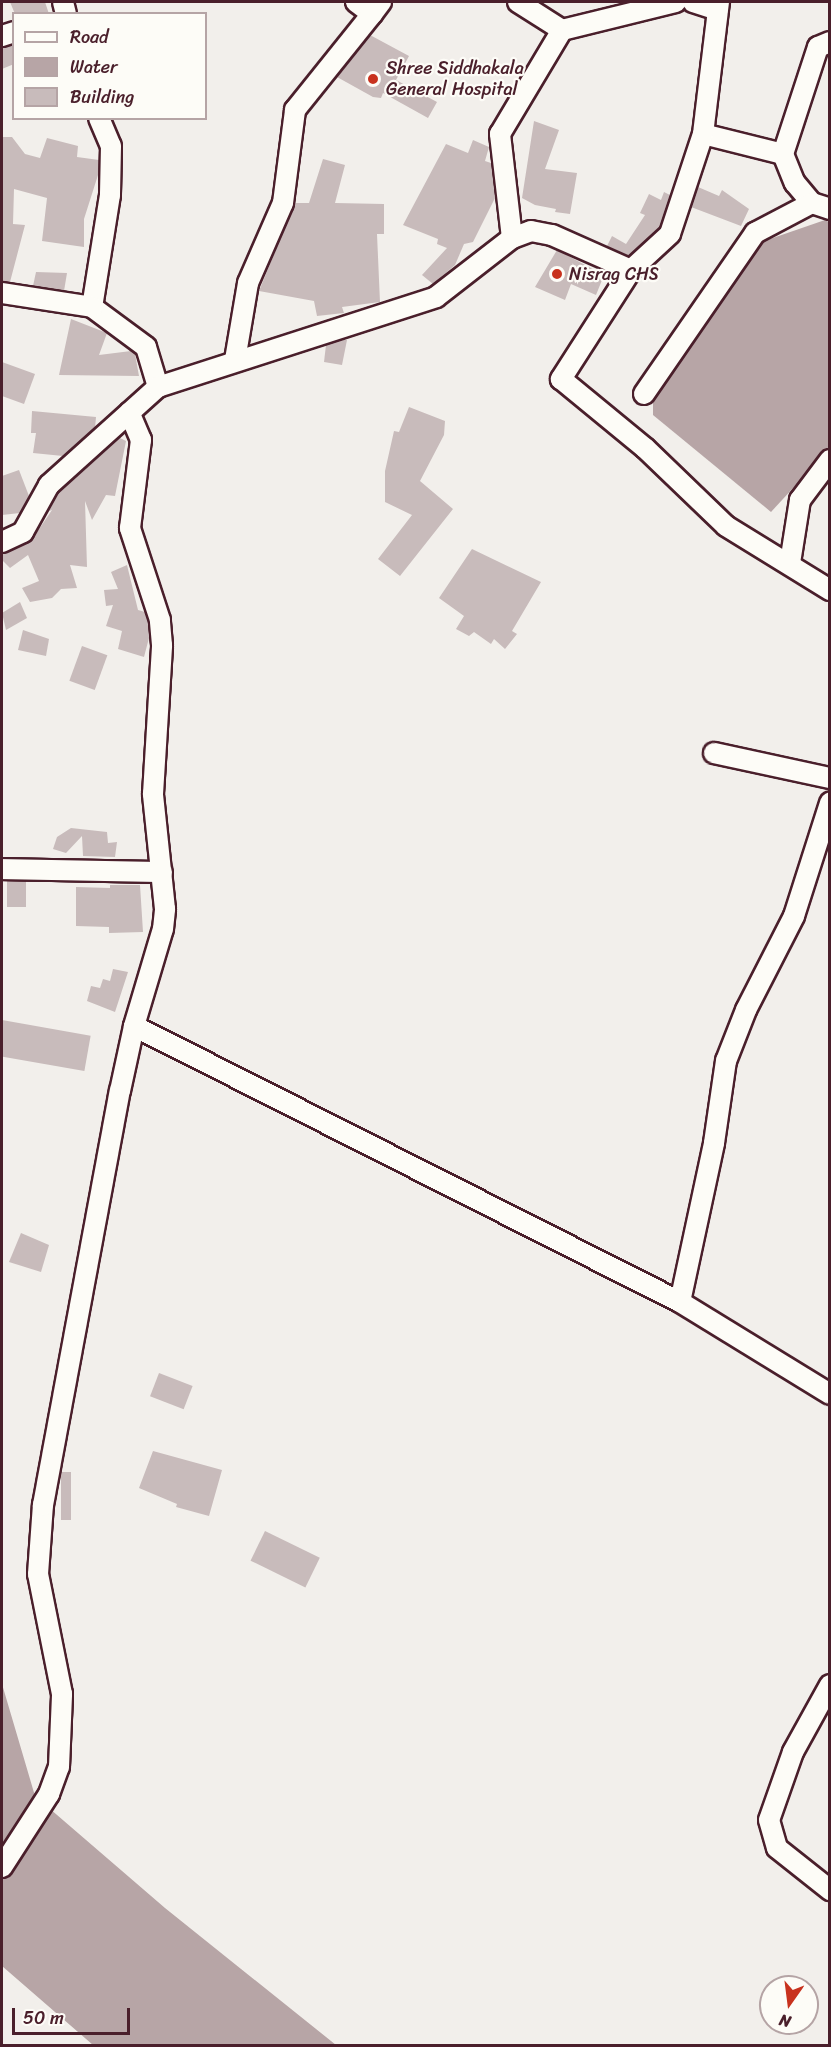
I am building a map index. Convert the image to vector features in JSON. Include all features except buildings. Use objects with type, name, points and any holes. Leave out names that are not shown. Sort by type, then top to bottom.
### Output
[{"type":"street","points":[[235,360],[248,284],[283,203],[295,110],[376,8],[356,2]]},
{"type":"street","points":[[518,2],[562,30]]},
{"type":"street","points":[[512,238],[500,134],[562,30],[676,2]]},
{"type":"street","points":[[693,2],[718,6],[703,134],[670,234],[631,270],[561,379],[645,448],[726,526],[790,563],[830,590]]},
{"type":"street","points":[[644,394],[754,233],[821,206],[795,183],[783,154],[818,47],[830,42]]},
{"type":"street","points":[[92,307],[110,195],[111,146],[100,120]]},
{"type":"street","points":[[703,134],[783,154]]},
{"type":"street","points":[[2,542],[23,532],[49,485],[158,387],[235,360],[436,297],[512,238],[531,231],[552,235],[631,270]]},
{"type":"street","points":[[2,293],[92,307],[146,346],[158,387]]},
{"type":"street","points":[[2,1867],[49,1794],[57,1773],[63,1717],[56,1660],[38,1574],[43,1505],[134,1026],[164,928],[162,872],[153,794],[162,645],[160,620],[130,528],[141,440],[129,412]]},
{"type":"street","points":[[790,563],[800,500],[830,460]]},
{"type":"street","points":[[714,753],[830,778]]},
{"type":"street","points":[[680,1302],[714,1143],[726,1061],[746,1010],[794,916],[827,813]]},
{"type":"street","points":[[2,869],[162,872]]},
{"type":"street","points":[[134,1026],[680,1302],[830,1394]]},
{"type":"street","points":[[830,1685],[793,1752],[769,1820],[777,1848],[830,1890]]},
{"type":"water","points":[[825,220],[829,222],[829,449],[771,512],[653,415],[653,392],[758,243]]},
{"type":"water","points":[[2,1684],[35,1796],[165,1908],[336,2045],[93,2045],[2,1966]]},
{"type":"place","name":"Shree Siddhakala General Hospital","points":[[373,79]]},
{"type":"place","name":"Nisrag CHS","points":[[557,274]]}]
